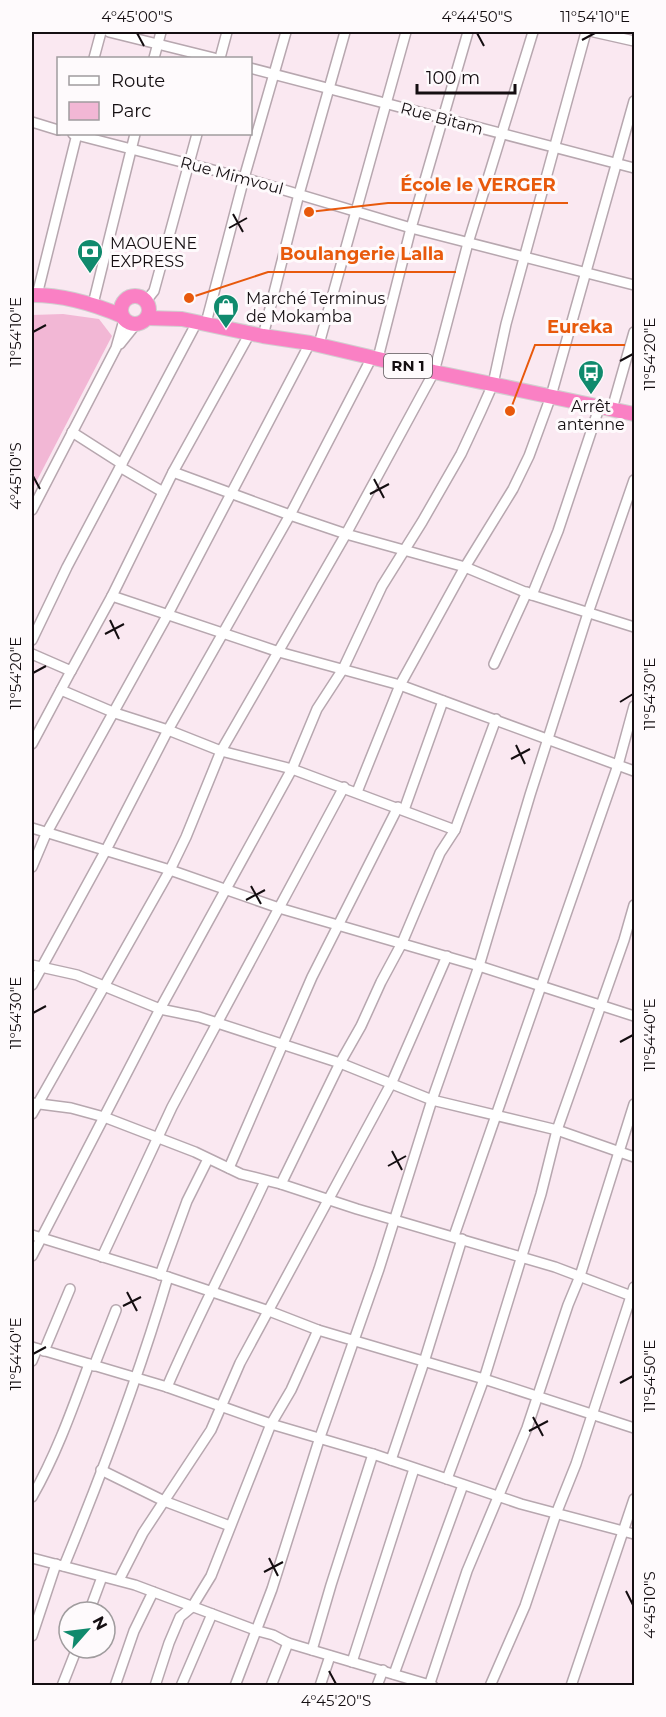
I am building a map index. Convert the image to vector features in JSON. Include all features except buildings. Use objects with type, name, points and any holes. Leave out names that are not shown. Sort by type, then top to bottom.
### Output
[{"type":"highway","name":"RN 1","points":[[34,295],[62,296],[137,314],[182,319],[314,344],[634,414]]},
{"type":"highway","name":"RN 1","points":[[95,304],[128,298],[121,306],[137,314]]},
{"type":"street","points":[[94,57],[101,32]]},
{"type":"street","points":[[109,32],[210,57]]},
{"type":"street","points":[[154,57],[161,32]]},
{"type":"street","points":[[220,57],[227,32]]},
{"type":"street","points":[[32,640],[67,567],[121,466],[202,323],[286,32]]},
{"type":"street","points":[[32,744],[112,596],[173,472],[257,335],[345,32]]},
{"type":"street","points":[[32,867],[46,834],[115,712],[230,494],[314,344],[406,32]]},
{"type":"street","points":[[32,985],[36,966],[106,850],[168,730],[290,515],[375,357],[468,32]]},
{"type":"street","points":[[32,1114],[34,1103],[170,870],[221,751],[346,534],[434,372],[468,243],[533,32]]},
{"type":"street","points":[[32,1256],[160,1009],[292,769],[317,709],[343,669],[382,586],[422,522],[460,454],[493,384],[506,324],[586,32]]},
{"type":"street","points":[[594,32],[634,41]]},
{"type":"street","name":"Rue Bitam","points":[[252,68],[634,168]]},
{"type":"street","points":[[357,792],[400,685],[465,567],[513,489],[529,456],[551,396],[634,101]]},
{"type":"street","points":[[32,122],[57,130]]},
{"type":"street","points":[[34,295],[75,135]]},
{"type":"street","name":"Rue Mimvoul","points":[[79,135],[188,162],[411,228],[634,285]]},
{"type":"street","points":[[95,304],[135,135]]},
{"type":"street","points":[[32,510],[117,348],[154,291],[197,135]]},
{"type":"street","points":[[494,664],[558,531],[634,332]]},
{"type":"street","points":[[72,432],[163,492]]},
{"type":"street","points":[[173,472],[346,534],[465,567],[530,593],[634,627]]},
{"type":"street","points":[[235,1686],[276,1578],[320,1437],[395,1220],[432,1100],[479,966],[588,613],[634,480]]},
{"type":"street","points":[[112,596],[279,652],[400,685],[634,771]]},
{"type":"street","points":[[32,654],[71,671]]},
{"type":"street","points":[[61,690],[221,751],[292,769],[455,830]]},
{"type":"street","points":[[229,1168],[336,926],[401,809],[443,701]]},
{"type":"street","points":[[391,1460],[424,1362],[495,1114],[618,765],[634,706]]},
{"type":"street","points":[[281,1184],[402,943],[440,853],[455,830],[496,719]]},
{"type":"street","points":[[102,1257],[172,1107],[344,787]]},
{"type":"street","points":[[32,828],[170,870],[225,891],[336,926],[402,943],[541,985],[634,1017]]},
{"type":"street","points":[[447,1479],[484,1379],[522,1257],[557,1130],[634,905]]},
{"type":"street","points":[[119,1580],[142,1533],[202,1446],[222,1407],[240,1363],[392,1082],[447,957]]},
{"type":"street","points":[[36,966],[77,975],[160,1009],[199,1017],[340,1063],[432,1100],[557,1130],[634,1156]]},
{"type":"street","points":[[34,1103],[70,1108],[104,1117],[266,1181],[458,1237],[634,1293],[525,1606],[490,1686]]},
{"type":"street","points":[[32,1558],[119,1580],[273,1635],[288,1643],[431,1685],[467,1571],[512,1465],[580,1276],[634,1104]]},
{"type":"street","points":[[32,1636],[101,1470],[136,1377],[183,1210],[208,1159]]},
{"type":"street","points":[[167,1387],[192,1328],[212,1293],[266,1181]]},
{"type":"street","points":[[32,1234],[270,1311],[352,1341],[484,1379],[634,1428]]},
{"type":"street","points":[[32,1361],[70,1289]]},
{"type":"street","points":[[32,1497],[58,1446],[116,1310]]},
{"type":"street","points":[[154,1686],[180,1617],[192,1606],[217,1563],[271,1424],[291,1390],[318,1330]]},
{"type":"street","points":[[38,1349],[136,1377],[271,1424],[320,1437],[498,1496],[634,1534]]},
{"type":"street","points":[[312,1650],[373,1454]]},
{"type":"street","points":[[352,1662],[414,1469]]},
{"type":"street","points":[[101,1470],[164,1501],[230,1526]]},
{"type":"street","points":[[394,1674],[463,1485]]},
{"type":"street","points":[[571,1686],[634,1499]]},
{"type":"street","points":[[93,1600],[102,1577]]},
{"type":"street","points":[[115,1686],[134,1631],[153,1592]]},
{"type":"street","points":[[181,1686],[212,1614]]},
{"type":"street","points":[[271,1686],[288,1643]]},
{"type":"street","points":[[320,1686],[330,1656]]},
{"type":"street","points":[[62,1686],[72,1660]]},
{"type":"street","points":[[377,1686],[383,1670]]},
{"type":"green space","points":[[63,314],[99,319],[112,336],[32,490],[32,315]]},
{"type":"place","name":"École le VERGER","points":[[309,212]]},
{"type":"place","name":"MAOUENE EXPRESS","points":[[90,275]]},
{"type":"place","name":"Boulangerie Lalla","points":[[189,298]]},
{"type":"place","name":"Marché Terminus de Mokamba","points":[[226,330]]},
{"type":"place","name":"Arrêt antenne","points":[[591,396]]},
{"type":"place","name":"Eureka","points":[[510,411]]}]
